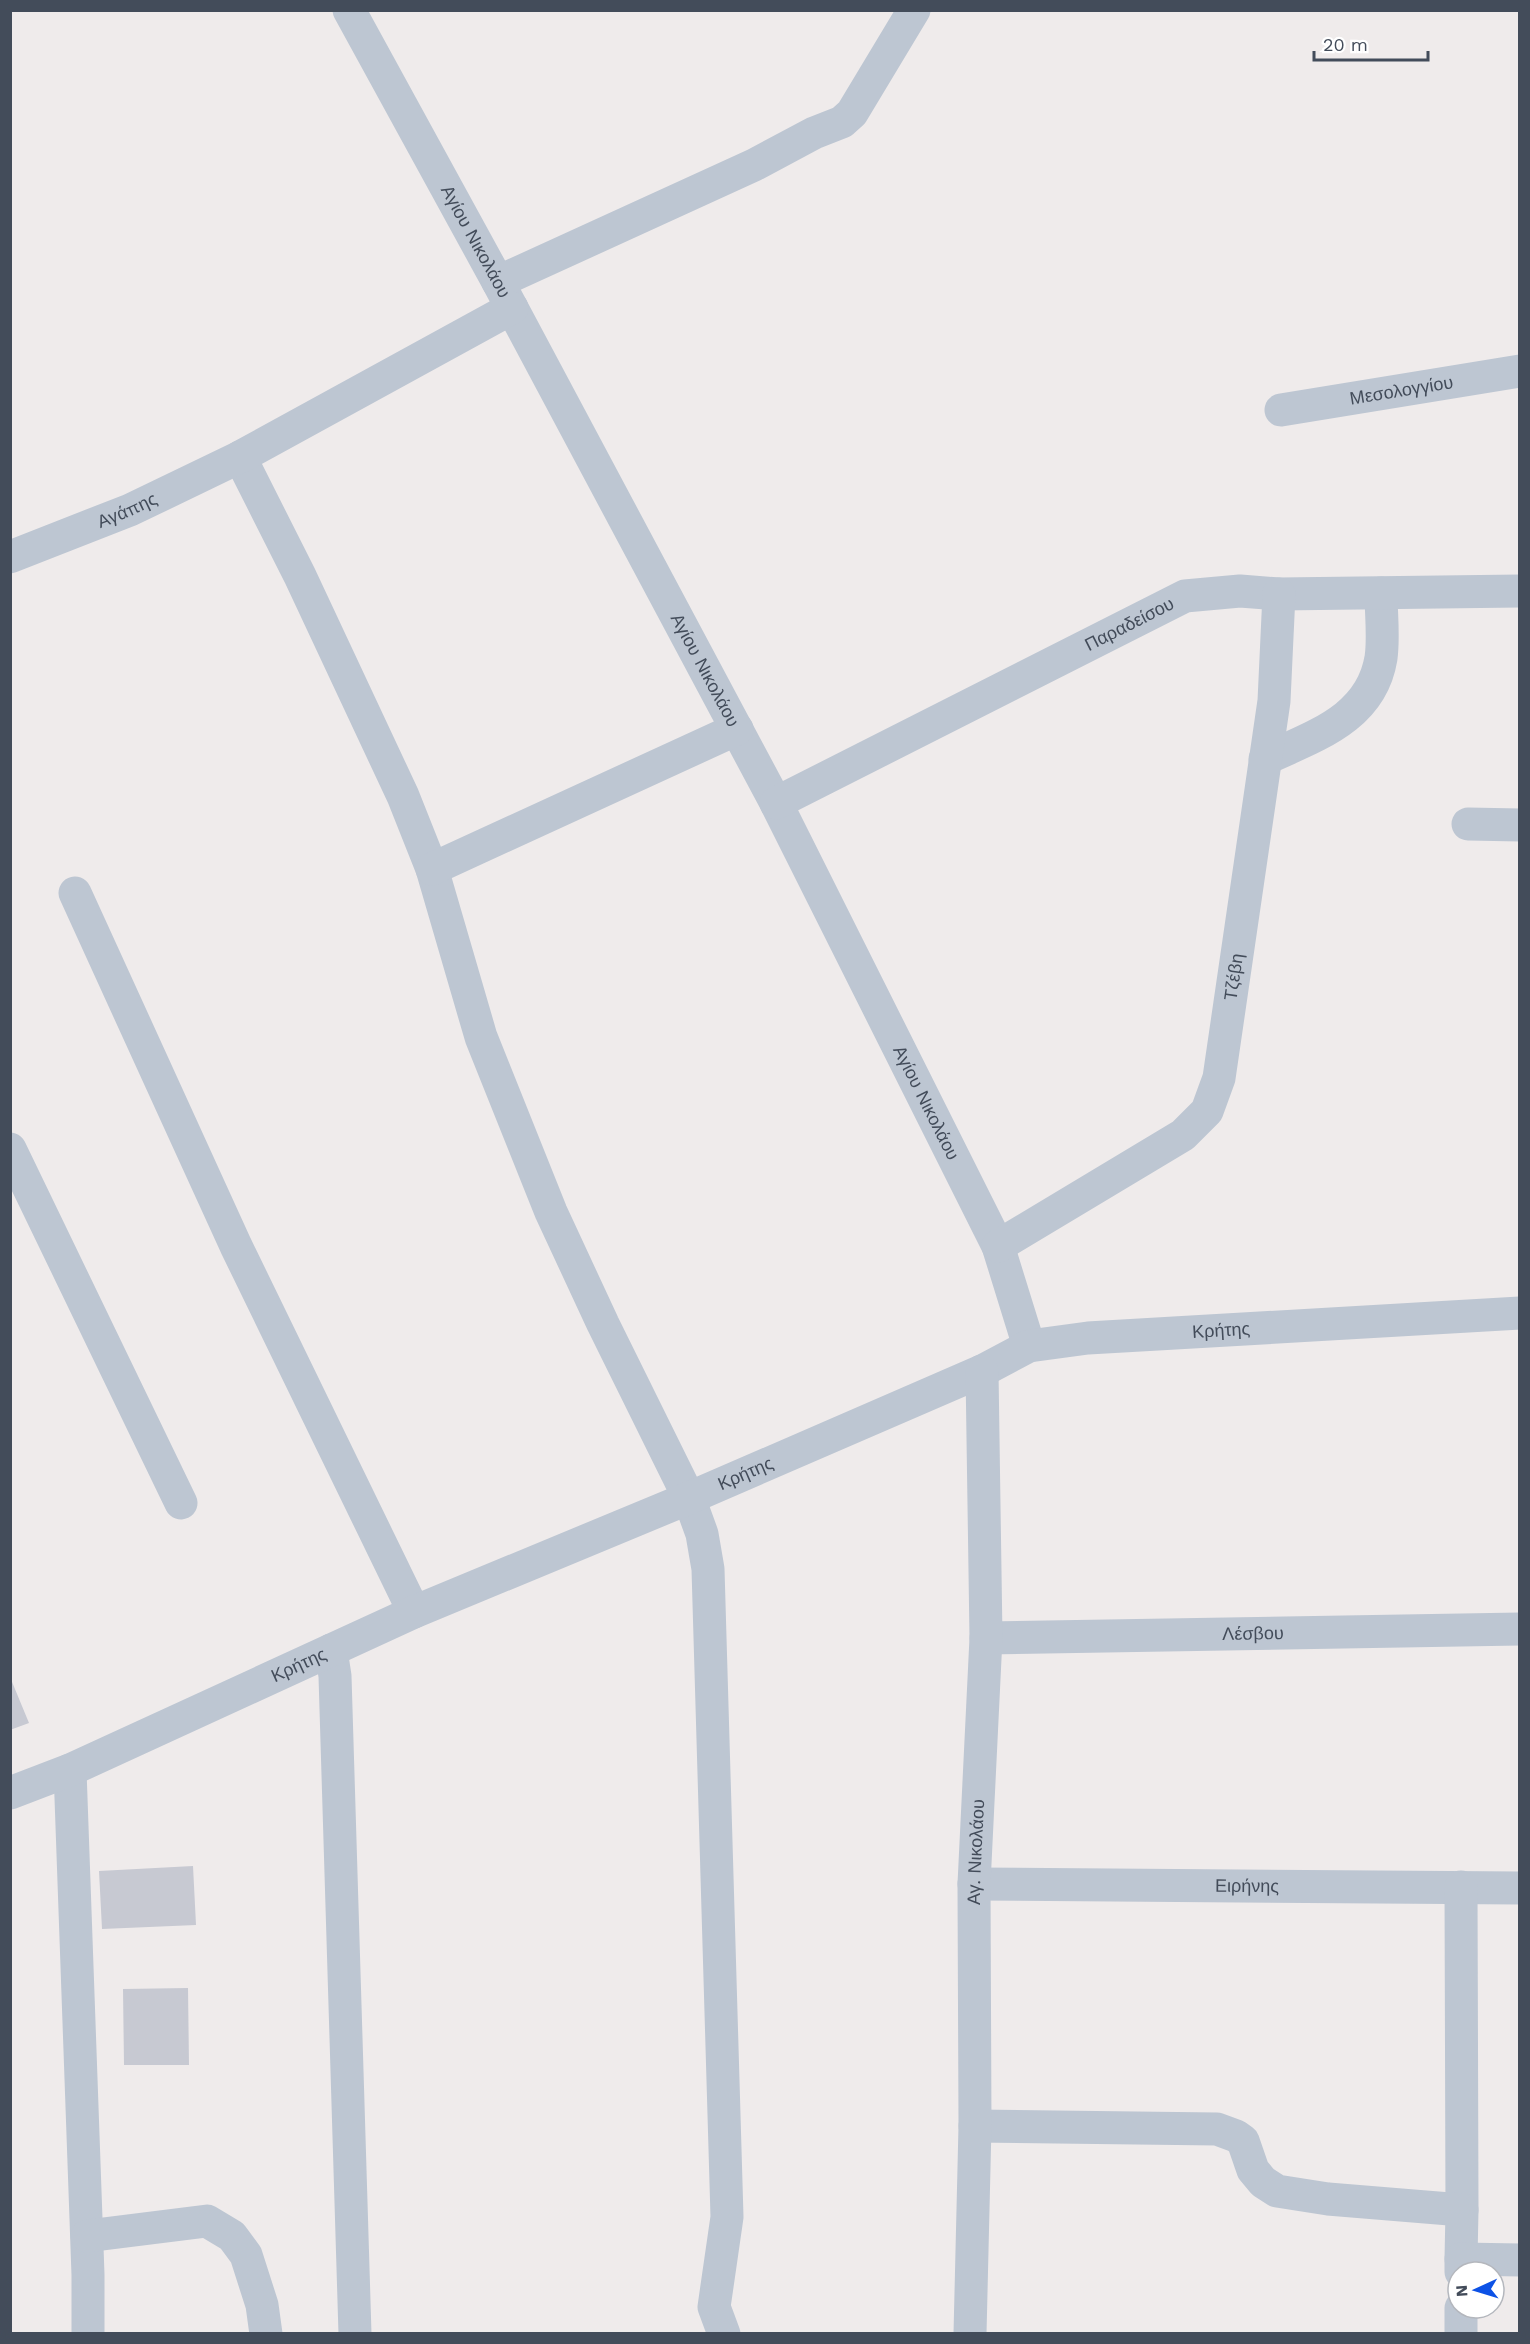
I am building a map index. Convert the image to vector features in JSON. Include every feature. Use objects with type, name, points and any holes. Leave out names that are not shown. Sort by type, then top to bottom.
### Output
[{"type":"street","name":"Αγίου Νικολάου","points":[[349,10],[505,295],[776,803],[998,1246],[1029,1346]]},
{"type":"street","name":"Αγάπης","points":[[10,558],[130,510],[240,456],[505,295],[814,133],[842,122],[852,113],[912,11]]},
{"type":"street","name":"Μεσολογγίου","points":[[1281,410],[1520,372]]},
{"type":"street","points":[[240,456],[305,586],[402,796],[432,869],[481,1036],[551,1212],[603,1324],[689,1498],[702,1534],[708,1569],[727,2217],[714,2307],[724,2334]]},
{"type":"street","name":"Παραδείσου","points":[[776,803],[1185,596],[1240,591],[1279,594],[1520,591]]},
{"type":"street","points":[[1265,759],[1342,721],[1369,695],[1381,658],[1381,593]]},
{"type":"street","name":"Τζέβη","points":[[998,1246],[1183,1135],[1207,1111],[1219,1078],[1274,701],[1279,594]]},
{"type":"street","points":[[432,869],[736,729]]},
{"type":"street","points":[[1468,824],[1520,825]]},
{"type":"street","points":[[75,893],[236,1246],[414,1612]]},
{"type":"street","points":[[10,1149],[180,1503]]},
{"type":"street","name":"Κρήτης","points":[[10,1793],[70,1770],[414,1612],[689,1498],[982,1371],[1029,1346],[1088,1338],[1520,1312]]},
{"type":"street","name":"Αγ. Νικολάου","points":[[970,2334],[975,2126],[974,1884],[986,1638],[982,1371]]},
{"type":"street","name":"Λέσβου","points":[[986,1638],[1520,1629]]},
{"type":"street","points":[[331,1650],[335,1688],[355,2334]]},
{"type":"street","points":[[70,1770],[87,2236],[88,2334]]},
{"type":"street","name":"Ειρήνης","points":[[974,1884],[1520,1888]]},
{"type":"street","points":[[1461,1887],[1461,2260]]},
{"type":"street","points":[[975,2126],[1216,2130],[1236,2136],[1243,2141],[1253,2170],[1263,2182],[1277,2191],[1328,2199],[1462,2210]]},
{"type":"street","points":[[87,2236],[207,2221],[232,2236],[246,2255],[262,2305],[266,2334]]},
{"type":"building","points":[[10,1677],[29,1723],[10,1730]]},
{"type":"building","points":[[193,1866],[196,1925],[102,1929],[99,1871]]},
{"type":"building","points":[[188,1988],[189,2065],[124,2065],[123,1989]]}]
